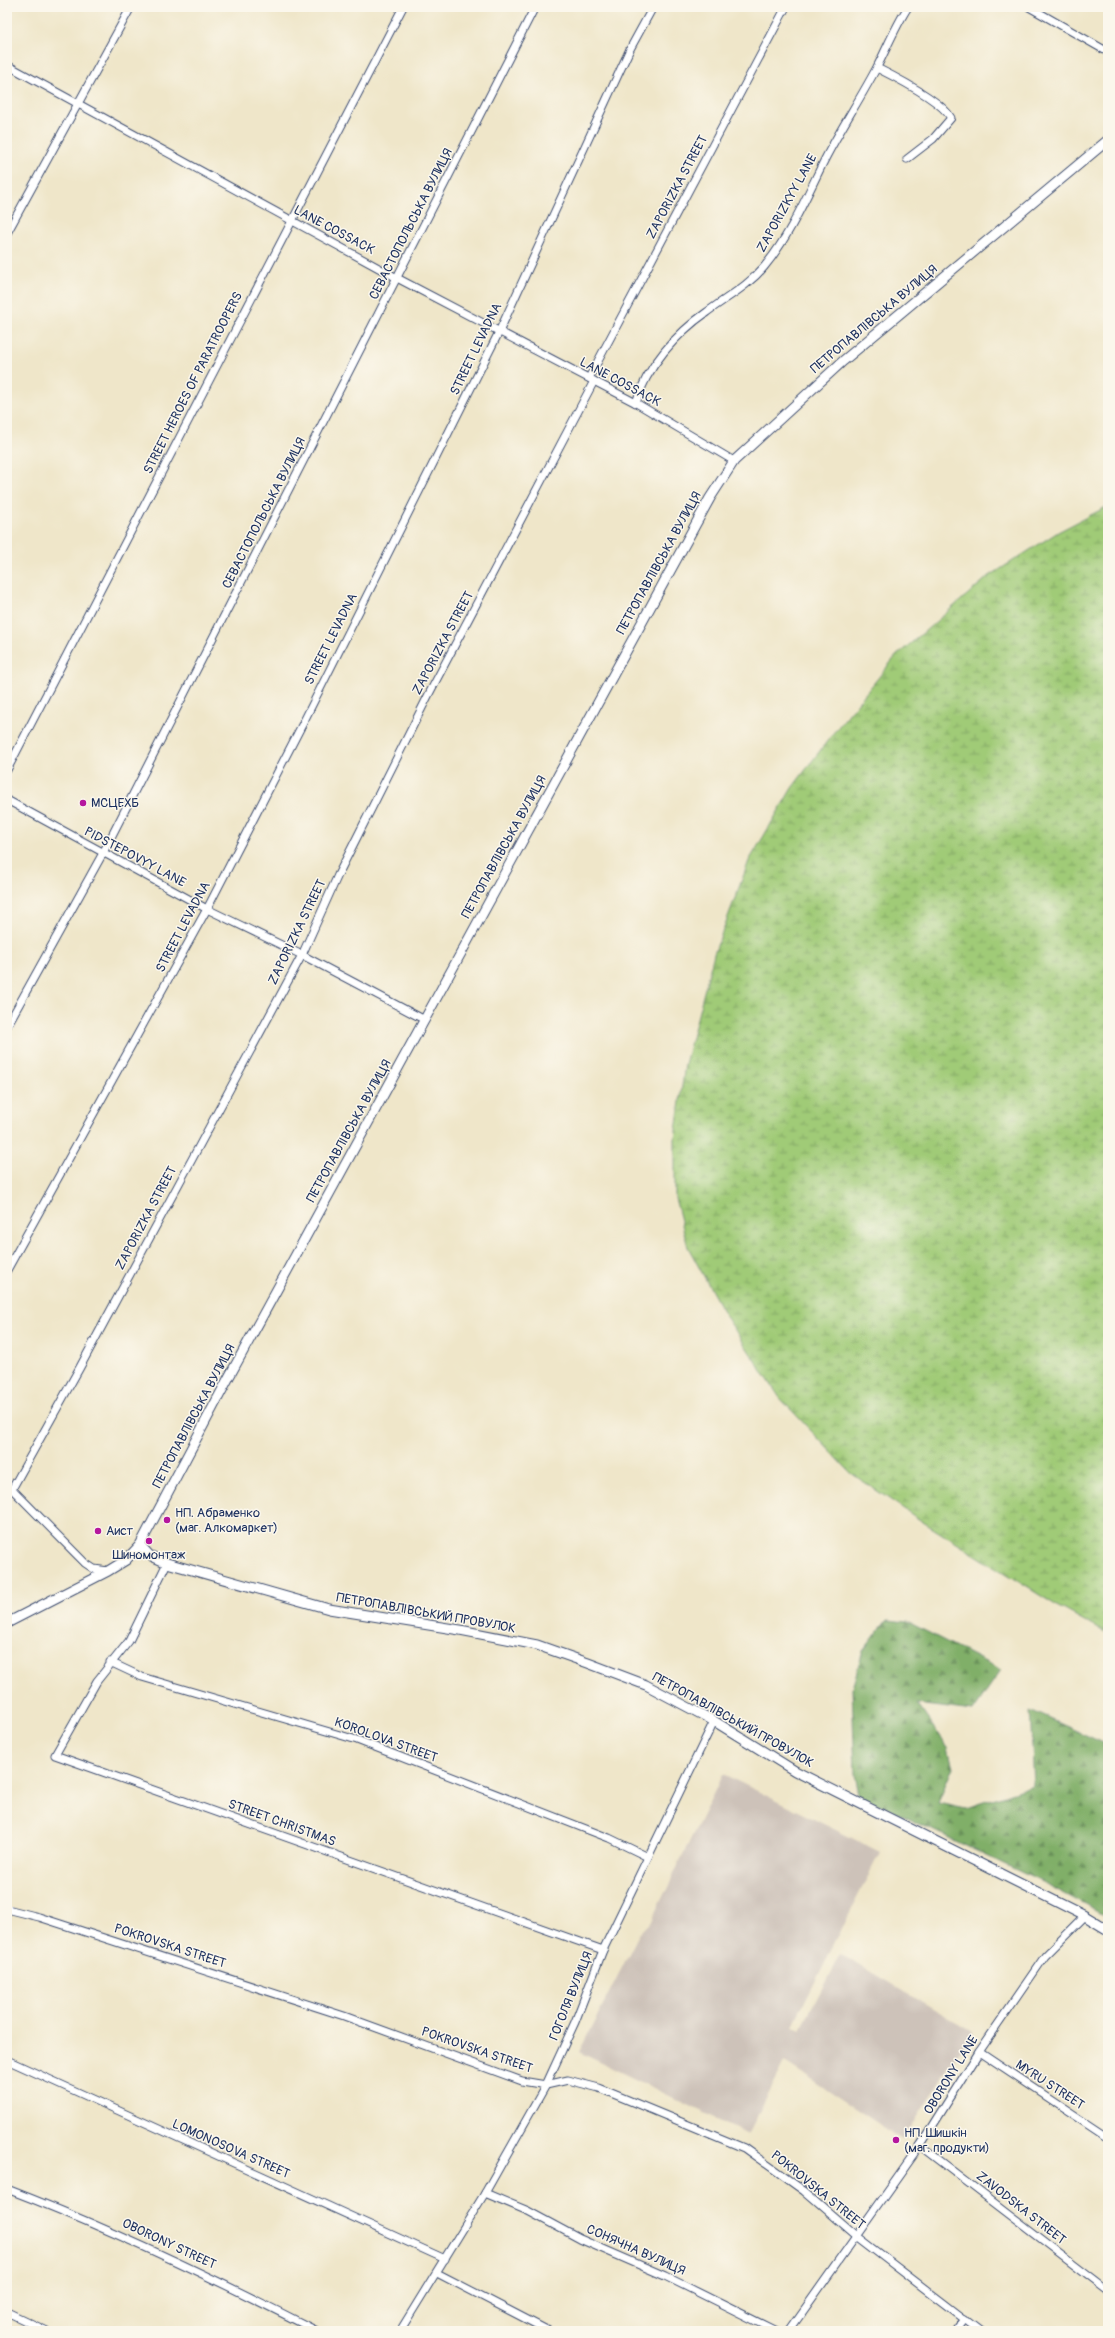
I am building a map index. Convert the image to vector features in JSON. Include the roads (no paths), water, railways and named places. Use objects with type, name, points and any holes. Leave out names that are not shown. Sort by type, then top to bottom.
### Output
[{"type":"street","points":[[7,233],[79,106],[132,7]]},
{"type":"street","name":"STREET HEROES OF PARATROOPERS","points":[[7,770],[291,220],[403,7]]},
{"type":"street","name":"СЕВАСТОПОЛЬСЬКА ВУЛИЦЯ","points":[[7,1026],[103,853],[535,7]]},
{"type":"street","name":"STREET LEVADNA","points":[[7,1270],[207,909],[499,332],[630,49],[653,7]]},
{"type":"street","name":"ZAPORIZKA STREET","points":[[10,1490],[79,1370],[302,955],[338,874],[423,706],[786,7]]},
{"type":"street","name":"ZAPORIZKYY LANE","points":[[636,403],[641,385],[647,376],[685,330],[748,283],[765,266],[800,209],[833,142],[877,68],[888,42],[908,7]]},
{"type":"street","points":[[1029,7],[1108,52]]},
{"type":"street","name":"LANE COSSACK","points":[[7,65],[79,106],[397,278],[636,403],[734,461]]},
{"type":"street","points":[[877,68],[927,97],[948,112],[951,118],[934,139],[908,159]]},
{"type":"street","name":"ПЕТРОПАВЛІВСЬКА ВУЛИЦЯ","points":[[7,1623],[126,1560],[140,1545],[229,1377],[710,498],[734,461],[843,361],[1108,140]]},
{"type":"street","name":"PIDSTEPOVYY LANE","points":[[7,800],[207,909],[302,955],[425,1020]]},
{"type":"street","points":[[10,1490],[94,1569],[108,1570]]},
{"type":"street","name":"ПЕТРОПАВЛІВСЬКИЙ ПРОВУЛОК","points":[[140,1545],[149,1555],[167,1563],[329,1609],[460,1630],[537,1645],[646,1685],[714,1721],[795,1771],[1085,1916],[1108,1930]]},
{"type":"street","points":[[110,1662],[129,1641],[167,1563]]},
{"type":"street","name":"KOROLOVA STREET","points":[[110,1662],[142,1677],[358,1740],[609,1838],[648,1857]]},
{"type":"street","name":"STREET CHRISTMAS","points":[[110,1662],[97,1681],[55,1755],[603,1950]]},
{"type":"street","name":"ГОГОЛЯ ВУЛИЦЯ","points":[[400,2331],[485,2193],[546,2085],[575,2022],[603,1950],[714,1721]]},
{"type":"street","name":"POKROVSKA STREET","points":[[7,1909],[205,1970],[344,2016],[522,2081],[546,2085],[568,2080],[599,2088],[744,2148],[804,2191],[856,2236],[980,2331]]},
{"type":"street","name":"OBORONY LANE","points":[[789,2331],[920,2146],[979,2052],[1046,1956],[1085,1916]]},
{"type":"street","name":"MYRU STREET","points":[[979,2052],[1108,2138]]},
{"type":"street","name":"LOMONOSOVA STREET","points":[[7,2060],[445,2259]]},
{"type":"street","name":"ZAVODSKA STREET","points":[[920,2146],[1108,2290]]},
{"type":"street","name":"OBORONY STREET","points":[[7,2189],[115,2233],[214,2278],[317,2331]]},
{"type":"street","name":"СОНЯЧНА ВУЛИЦЯ","points":[[485,2193],[528,2211],[580,2239],[665,2276],[776,2331]]},
{"type":"street","points":[[437,2273],[549,2331]]},
{"type":"street","points":[[7,2312],[47,2331]]},
{"type":"street","points":[[956,2331],[965,2319]]},
{"type":"place","name":"МСЦЕХБ","points":[[83,803]]},
{"type":"place","name":"НП. Абраменко (маг. Алкомаркет)","points":[[167,1520]]},
{"type":"place","name":"Аист","points":[[98,1531]]},
{"type":"place","name":"Шиномонтаж","points":[[149,1541]]},
{"type":"place","name":"НП. Шишкін (маг. продукти)","points":[[896,2140]]}]
